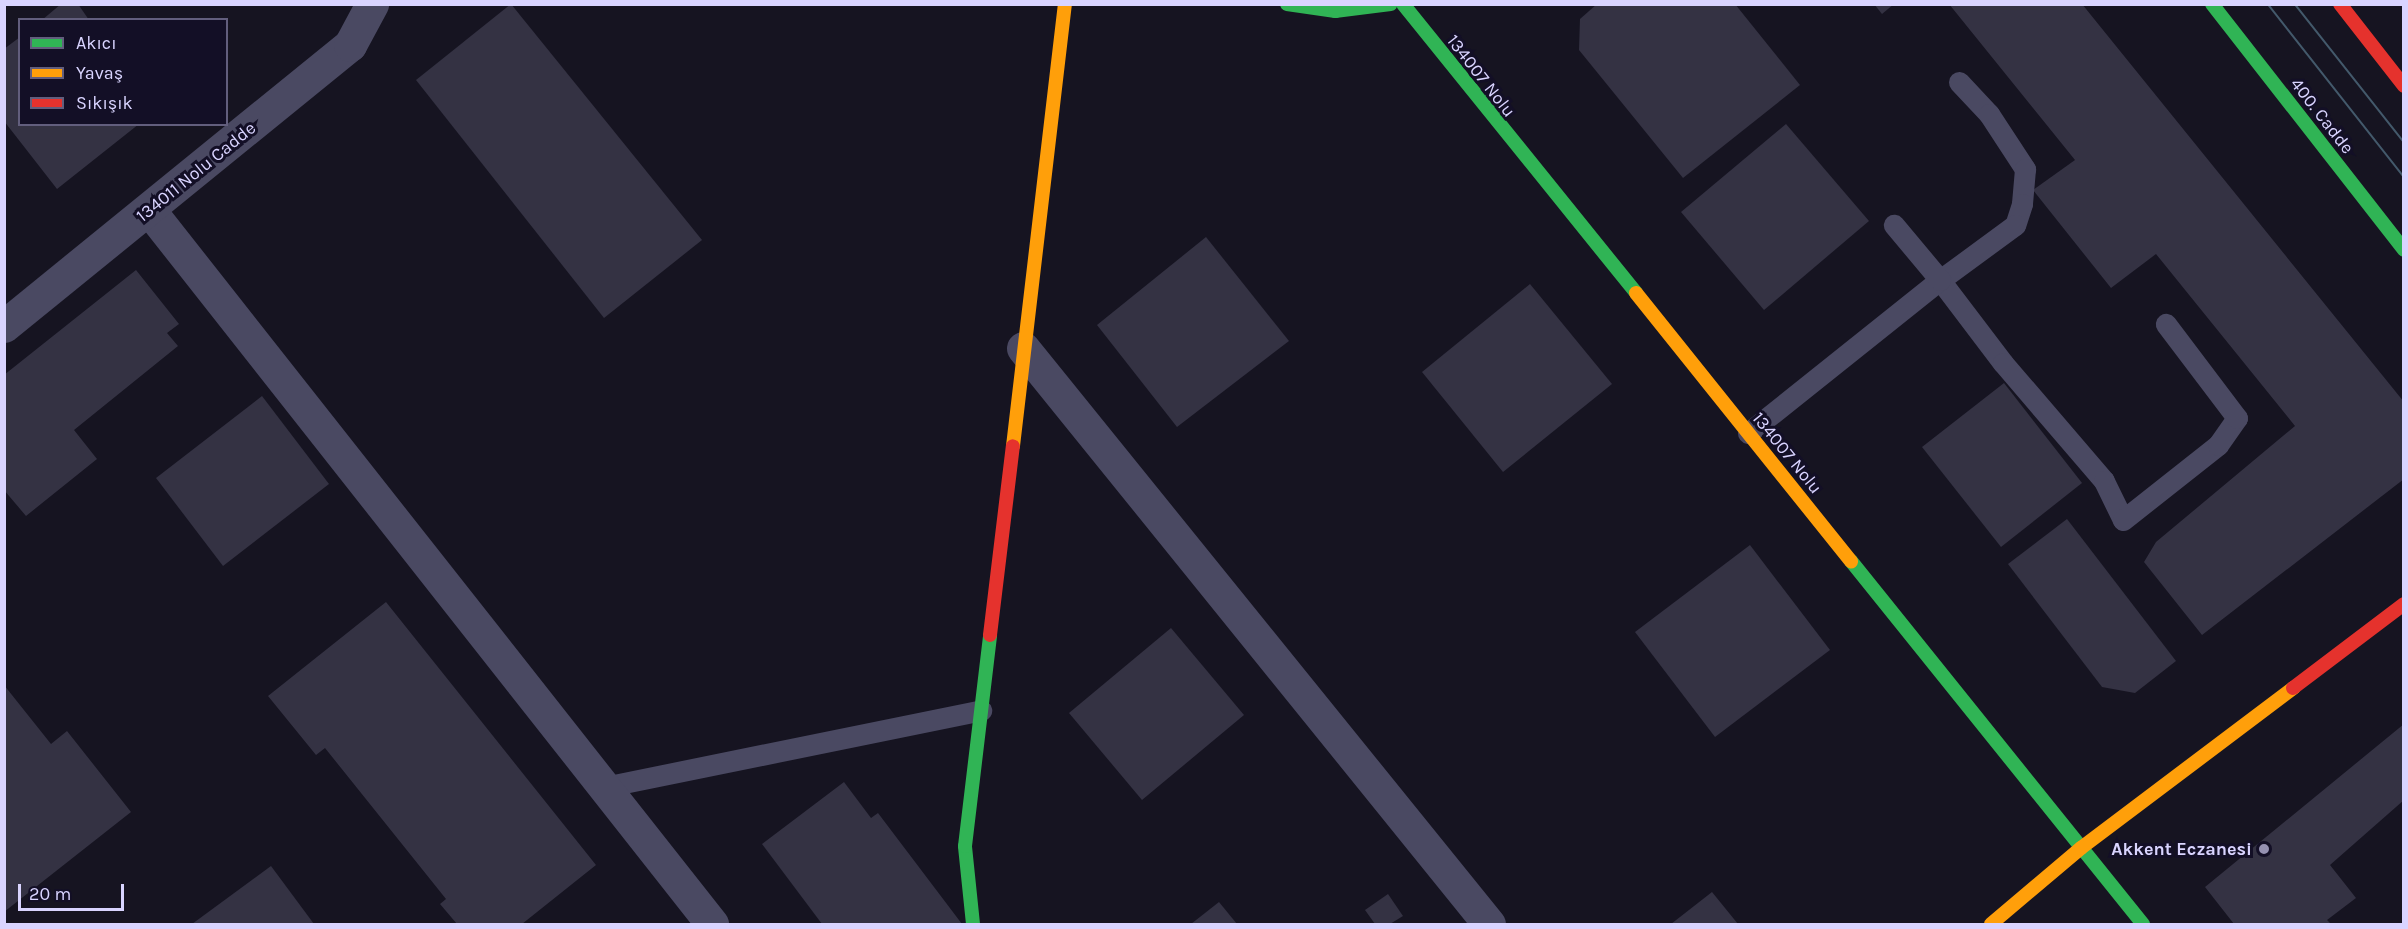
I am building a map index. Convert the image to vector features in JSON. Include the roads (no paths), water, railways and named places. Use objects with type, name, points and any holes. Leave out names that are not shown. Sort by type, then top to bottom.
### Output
[{"type":"street","name":"134011 Nolu Cadde","points":[[4,326],[150,211],[350,45],[372,4]]},
{"type":"street","points":[[973,924],[965,846],[1065,4]]},
{"type":"street","points":[[1287,4],[1335,10],[1391,4]]},
{"type":"street","name":"134007 Nolu","points":[[1403,4],[2143,924]]},
{"type":"street","name":"400. Cadde","points":[[2212,4],[2403,250]]},
{"type":"street","points":[[2340,4],[2403,86]]},
{"type":"street","points":[[150,211],[712,924]]},
{"type":"street","points":[[1023,348],[1489,924]]},
{"type":"street","points":[[1991,924],[2081,848],[2403,604]]},
{"type":"lane","points":[[1748,433],[1941,280],[2015,225],[2022,204],[2025,169],[1989,114],[1959,82]]},
{"type":"lane","points":[[1894,225],[1941,280],[2002,363],[2104,481],[2123,520],[2218,445],[2237,418],[2166,324]]},
{"type":"lane","points":[[604,787],[981,710]]},
{"type":"tram line","points":[[2268,4],[2404,177]]},
{"type":"tram line","points":[[2295,4],[2404,142]]},
{"type":"place","name":"Akkent Eczanesi","points":[[2264,849]]}]
